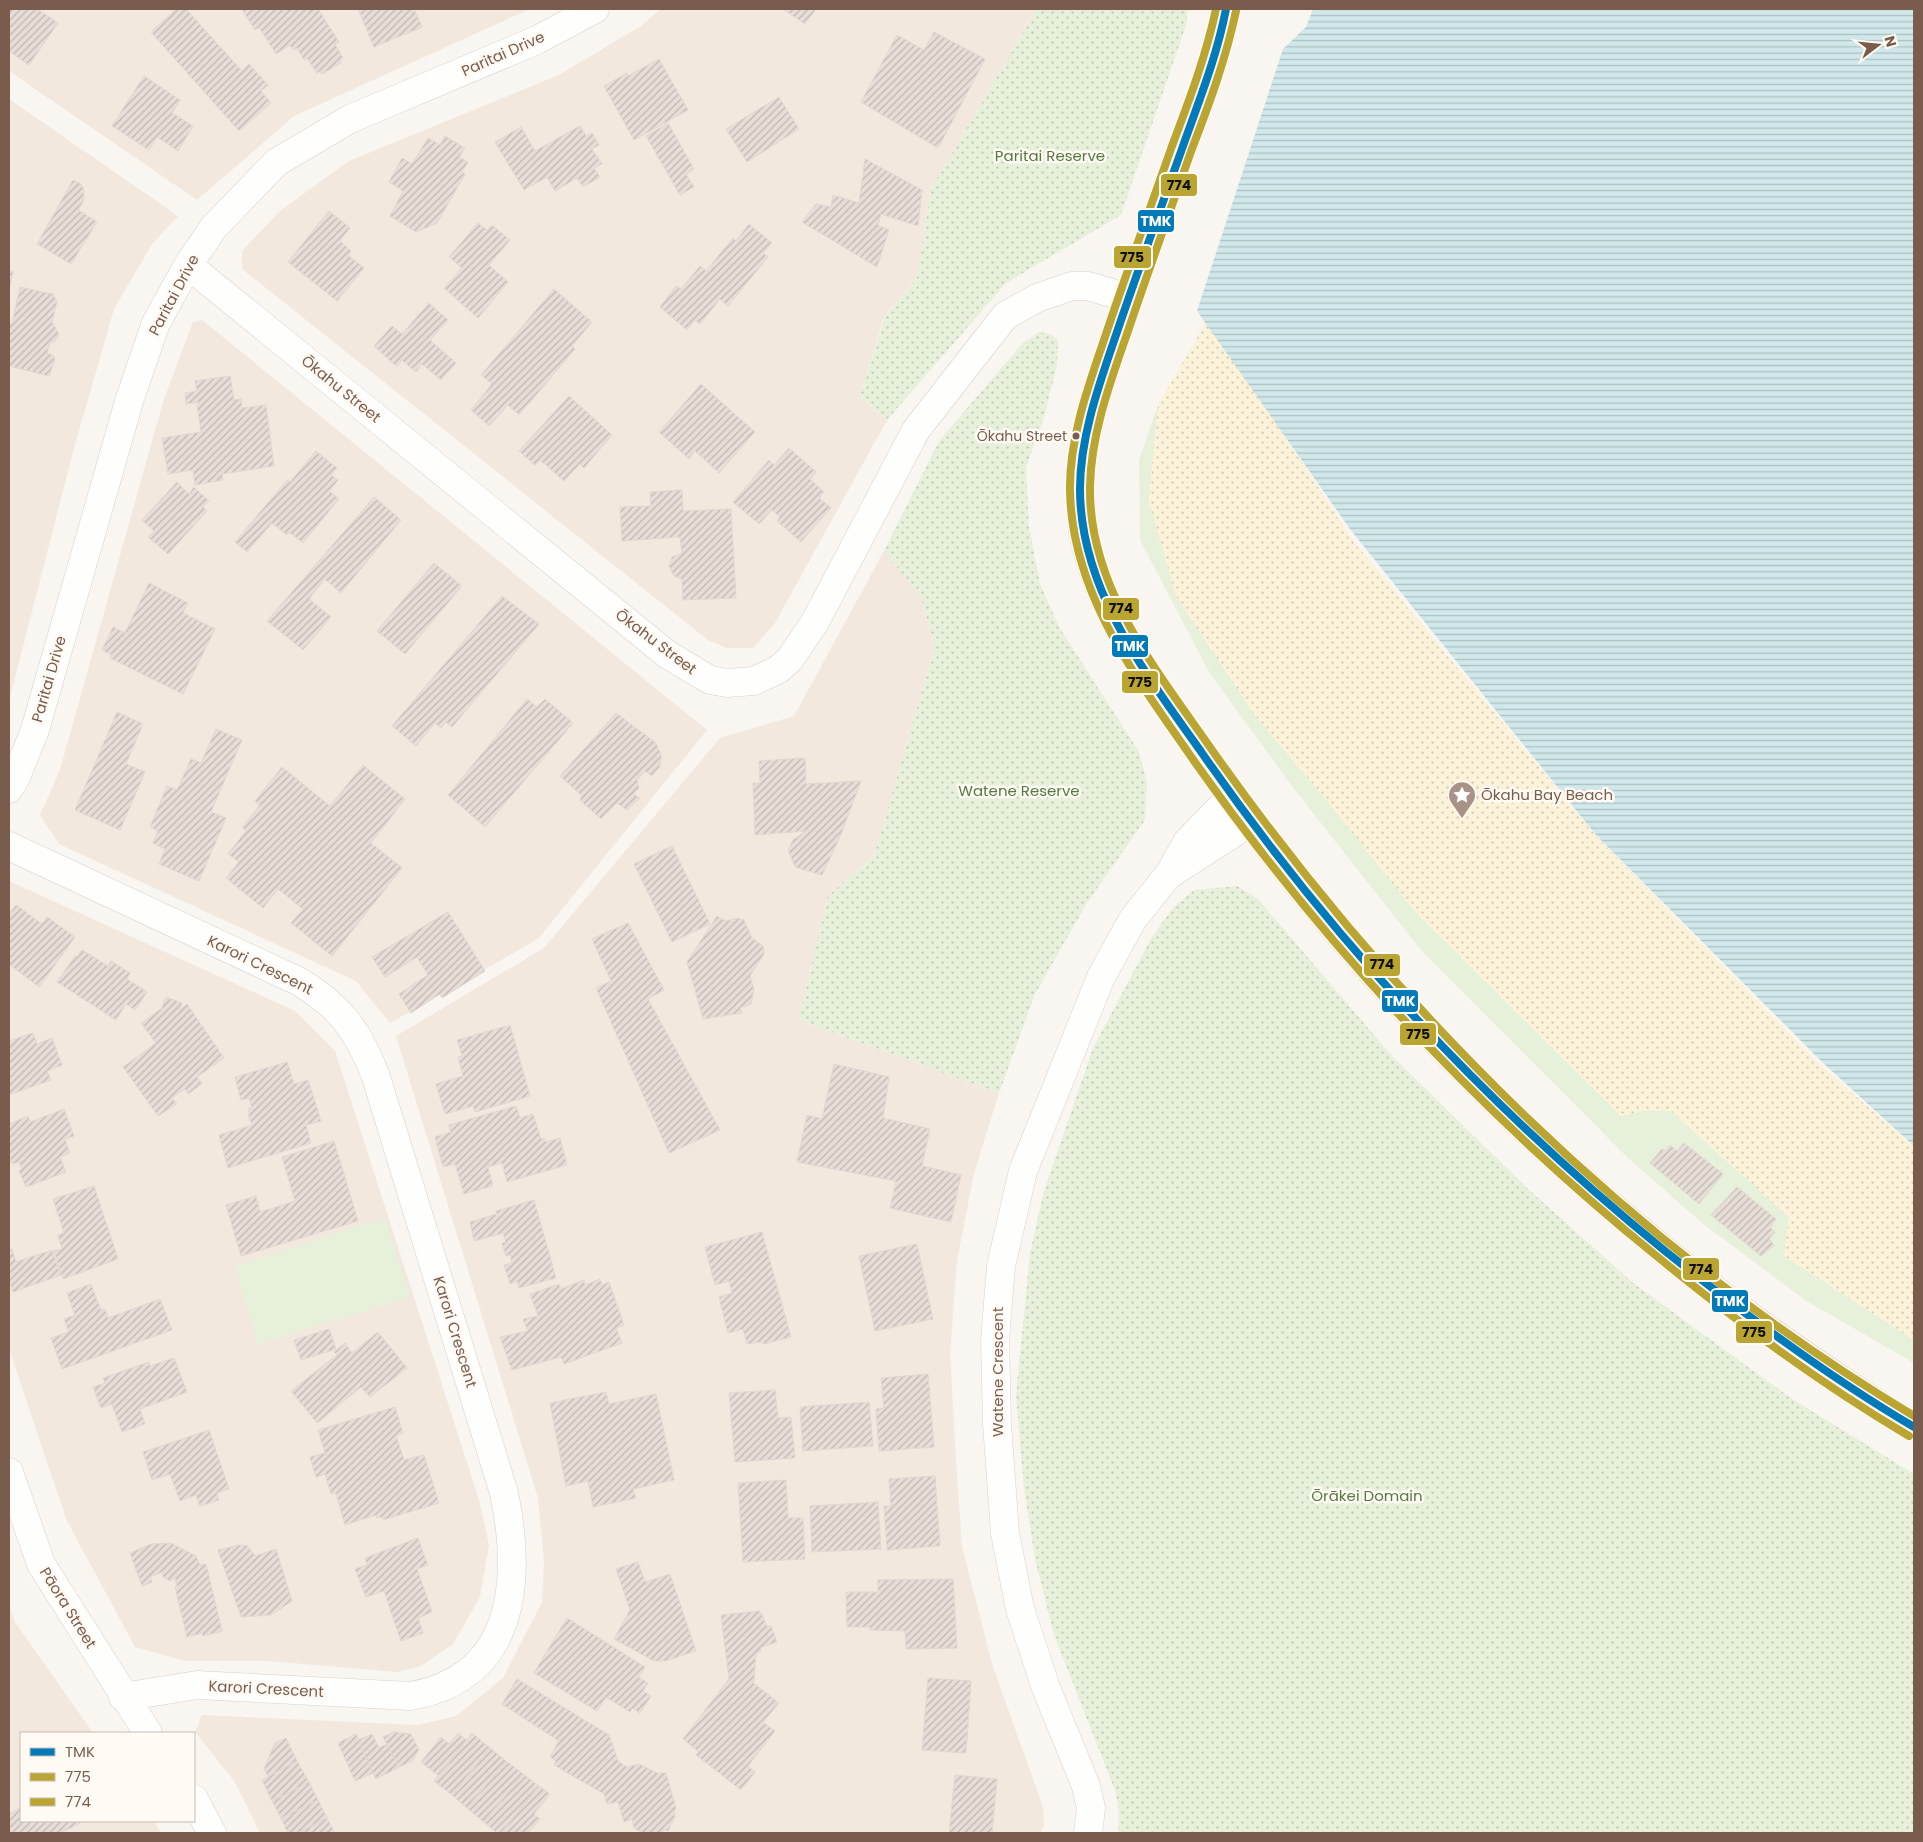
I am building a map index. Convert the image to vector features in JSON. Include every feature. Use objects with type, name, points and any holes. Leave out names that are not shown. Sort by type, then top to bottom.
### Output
[{"type":"main road","points":[[1226,9],[1216,55],[1128,298],[1100,385],[1082,459],[1081,522],[1087,555],[1096,584],[1124,638],[1230,798],[1249,823],[1348,946],[1487,1095],[1548,1152],[1641,1231],[1766,1330],[1914,1427]]},
{"type":"street","name":"Paritai Drive","points":[[9,789],[16,777],[34,730],[130,398],[156,323],[188,265],[214,226],[277,162],[350,119],[537,40],[595,9]]},
{"type":"street","name":"Ōkahu Street","points":[[188,265],[668,655],[710,680],[727,683],[754,681],[779,669],[790,659],[815,622],[916,430],[1005,316],[1037,298],[1072,286],[1088,286],[1128,298]]},
{"type":"street","name":"Watene Crescent","points":[[1088,1833],[1091,1808],[1086,1786],[1046,1688],[1020,1609],[1005,1533],[997,1424],[995,1340],[1001,1266],[1023,1171],[1101,977],[1133,919],[1169,874],[1187,842],[1230,798]]},
{"type":"street","name":"Watene Crescent","points":[[1169,874],[1204,854],[1249,823]]},
{"type":"street","name":"Karori Crescent","points":[[9,846],[298,981],[318,993],[352,1027],[366,1049],[376,1076],[504,1493],[511,1526],[514,1555],[512,1582],[506,1611],[497,1635],[486,1655],[454,1684],[432,1693],[410,1696],[197,1685],[123,1697]]},
{"type":"street","name":"Pāora Street","points":[[9,1472],[41,1564],[123,1697],[147,1732]]},
{"type":"street","points":[[195,1801],[212,1833]]},
{"type":"shaded area","points":[[9,9],[530,9],[294,116],[197,200],[9,71]]},
{"type":"shaded area","points":[[661,9],[1037,9],[931,189],[917,278],[884,317],[860,396],[887,420],[775,623],[753,648],[727,648],[708,640],[242,269],[242,251],[280,211],[349,161],[559,75],[641,26]]},
{"type":"shaded area","points":[[9,99],[178,216],[152,244],[114,309],[74,448],[9,701]]},
{"type":"shaded area","points":[[202,320],[707,730],[538,939],[390,1023],[356,981],[59,844],[40,815],[60,770],[163,402],[193,322]]},
{"type":"shaded area","points":[[884,551],[921,597],[935,647],[874,855],[828,896],[799,1020],[999,1093],[974,1173],[957,1261],[950,1354],[956,1460],[962,1547],[993,1667],[1043,1807],[1044,1825],[1040,1833],[260,1833],[235,1782],[195,1732],[202,1715],[418,1725],[456,1716],[503,1678],[542,1602],[544,1560],[538,1498],[396,1036],[544,948],[720,738],[794,716]]},
{"type":"shaded area","points":[[9,881],[295,1011],[335,1051],[479,1500],[489,1545],[480,1597],[453,1644],[421,1666],[398,1672],[268,1661],[185,1661],[135,1647],[67,1521],[9,1349]]},
{"type":"shaded area","points":[[9,1605],[15,1622],[92,1732],[20,1732],[20,1822],[155,1822],[161,1833],[9,1833]]},
{"type":"green space","name":"Paritai Reserve","points":[[1037,9],[1187,9],[1187,22],[1121,215],[1006,283],[887,420],[860,396],[885,317],[917,278],[931,189]]},
{"type":"green space","name":"Watene Reserve","points":[[1039,332],[1050,334],[1058,340],[1057,365],[1044,417],[1026,468],[1029,527],[1040,584],[1059,627],[1139,752],[1147,782],[1145,820],[1087,903],[1035,994],[999,1093],[799,1020],[828,896],[874,855],[935,647],[921,597],[884,551],[939,441],[1022,344]]},
{"type":"green space","points":[[1158,405],[1149,501],[1253,713],[1328,802],[1621,1116],[1648,1110],[1671,1111],[1789,1217],[1784,1256],[1914,1340],[1914,1363],[1805,1300],[1702,1223],[1628,1158],[1421,950],[1291,785],[1209,672],[1140,540],[1139,460]]},
{"type":"green space","name":"Ōrākei Domain","points":[[1237,886],[1258,899],[1392,1056],[1528,1189],[1633,1283],[1792,1399],[1914,1474],[1914,1833],[1118,1833],[1119,1813],[1116,1793],[1054,1635],[1035,1559],[1024,1488],[1016,1395],[1030,1253],[1044,1191],[1093,1048],[1152,937],[1173,908],[1194,890]]},
{"type":"green space","points":[[385,1218],[410,1297],[258,1344],[234,1266]]},
{"type":"sand","name":"Ōkahu Bay Beach","points":[[1208,319],[1354,542],[1596,836],[1818,1063],[1914,1147],[1914,1340],[1784,1256],[1789,1217],[1671,1111],[1648,1110],[1621,1116],[1415,912],[1328,802],[1253,713],[1176,596],[1149,501],[1158,405]]},
{"type":"water","points":[[1313,9],[1914,9],[1914,1146],[1822,1062],[1596,835],[1350,529],[1197,311],[1283,49],[1306,27]]},
{"type":"building","points":[[9,9],[37,9],[58,23],[29,65],[9,51]]},
{"type":"building","points":[[176,9],[186,9],[242,71],[249,64],[268,85],[261,91],[271,103],[239,131],[151,32]]},
{"type":"building","points":[[242,9],[318,9],[339,42],[335,44],[343,58],[340,60],[341,63],[322,74],[320,71],[317,73],[307,58],[304,60],[297,48],[293,50],[290,45],[276,54],[259,27],[255,30]]},
{"type":"building","points":[[358,9],[414,9],[422,27],[374,47]]},
{"type":"building","points":[[783,9],[816,9],[805,24]]},
{"type":"building","points":[[934,32],[985,59],[938,148],[861,102],[897,35],[924,50]]},
{"type":"building","points":[[659,59],[688,110],[634,140],[604,86],[627,73],[628,76]]},
{"type":"building","points":[[144,76],[180,100],[172,113],[193,126],[178,151],[157,137],[149,150],[112,126]]},
{"type":"building","points":[[779,97],[799,129],[747,162],[726,129]]},
{"type":"building","points":[[668,123],[694,169],[686,174],[694,187],[680,195],[646,136]]},
{"type":"building","points":[[580,126],[586,136],[592,133],[599,145],[592,149],[602,164],[594,168],[600,177],[583,187],[577,178],[555,191],[547,177],[524,190],[495,142],[521,127],[535,151]]},
{"type":"building","points":[[445,136],[465,148],[459,157],[468,162],[462,172],[465,174],[437,223],[416,232],[390,216],[403,191],[389,182],[402,158],[412,164],[428,138],[440,145]]},
{"type":"building","points":[[865,159],[922,190],[918,226],[881,214],[878,225],[889,230],[877,267],[802,222],[816,204],[831,207],[833,195],[859,203]]},
{"type":"building","points":[[73,180],[81,184],[84,190],[83,202],[78,210],[97,222],[71,264],[37,244]]},
{"type":"building","points":[[329,211],[350,228],[340,241],[351,251],[348,255],[364,268],[337,301],[288,262]]},
{"type":"building","points":[[478,223],[487,230],[492,225],[510,240],[489,265],[508,282],[478,318],[444,288],[462,268],[449,257]]},
{"type":"building","points":[[749,224],[772,243],[763,253],[768,257],[728,306],[720,299],[700,324],[695,320],[687,330],[660,307],[676,286],[681,289],[700,266],[706,271],[733,238],[736,241]]},
{"type":"building","points":[[9,271],[13,272],[9,289]]},
{"type":"building","points":[[20,287],[53,294],[57,302],[52,322],[59,334],[55,341],[50,343],[47,353],[53,355],[55,359],[49,376],[9,366],[9,323],[12,324]]},
{"type":"building","points":[[554,289],[592,322],[572,346],[575,349],[519,415],[508,405],[489,426],[471,410],[492,384],[481,375]]},
{"type":"building","points":[[429,303],[448,320],[430,340],[456,363],[441,380],[422,364],[416,372],[402,360],[397,367],[374,346],[392,326],[402,334]]},
{"type":"building","points":[[230,376],[234,400],[241,399],[242,408],[266,405],[274,466],[222,474],[223,480],[195,485],[193,470],[168,474],[162,438],[201,432],[197,405],[199,402],[186,404],[185,393],[197,391],[195,381]]},
{"type":"building","points":[[701,384],[755,432],[719,473],[695,451],[689,459],[659,432]]},
{"type":"building","points":[[569,396],[612,435],[584,468],[580,464],[564,481],[540,460],[535,465],[519,451]]},
{"type":"building","points":[[789,448],[816,472],[810,479],[824,492],[819,498],[831,508],[801,542],[777,521],[780,517],[772,510],[759,524],[733,502],[769,460],[774,465]]},
{"type":"building","points":[[316,451],[337,468],[331,475],[338,480],[329,491],[339,499],[303,543],[289,532],[287,535],[272,523],[247,552],[235,542],[287,480],[290,482]]},
{"type":"building","points":[[177,482],[189,494],[194,487],[209,501],[203,507],[207,511],[168,554],[148,537],[154,531],[142,520]]},
{"type":"building","points":[[682,490],[683,511],[731,509],[736,598],[683,600],[682,579],[674,576],[669,566],[672,557],[682,553],[680,537],[622,541],[620,507],[651,506],[650,492]]},
{"type":"building","points":[[374,497],[401,520],[341,593],[325,579],[309,599],[331,617],[303,650],[267,621]]},
{"type":"building","points":[[434,563],[462,586],[405,654],[377,631]]},
{"type":"building","points":[[149,583],[188,603],[183,613],[215,629],[183,694],[110,658],[112,655],[102,650],[113,627],[125,633]]},
{"type":"building","points":[[502,596],[539,624],[452,727],[446,722],[441,728],[435,723],[416,746],[392,726]]},
{"type":"building","points":[[527,699],[537,707],[545,699],[573,723],[485,827],[448,795]]},
{"type":"building","points":[[117,712],[143,724],[126,764],[145,772],[120,830],[75,810]]},
{"type":"building","points":[[616,713],[656,743],[661,755],[661,761],[659,768],[652,776],[645,771],[637,780],[639,788],[633,794],[640,798],[627,810],[617,803],[601,819],[580,800],[582,796],[560,776]]},
{"type":"building","points":[[216,729],[242,740],[211,812],[226,818],[199,881],[159,864],[165,849],[153,843],[158,831],[150,827],[167,786],[177,790],[191,759],[201,763]]},
{"type":"building","points":[[805,758],[806,784],[861,781],[840,837],[822,875],[795,867],[788,850],[793,840],[806,831],[755,835],[753,783],[760,783],[759,761]]},
{"type":"building","points":[[363,765],[405,799],[371,843],[402,868],[332,956],[291,923],[303,909],[278,889],[263,908],[226,878],[239,862],[228,854],[246,831],[242,827],[260,805],[255,801],[282,767],[330,806]]},
{"type":"building","points":[[672,846],[710,924],[672,942],[634,864]]},
{"type":"building","points":[[16,905],[42,924],[47,917],[75,937],[39,987],[9,964],[9,914]]},
{"type":"building","points":[[448,912],[485,971],[442,998],[440,994],[411,1013],[399,994],[428,975],[417,957],[385,977],[372,957]]},
{"type":"building","points":[[717,916],[726,921],[738,918],[744,920],[752,938],[763,946],[764,954],[750,976],[754,990],[751,1004],[740,1008],[742,1013],[703,1019],[687,962]]},
{"type":"building","points":[[628,923],[664,990],[648,999],[720,1130],[669,1153],[596,988],[611,981],[592,939]]},
{"type":"building","points":[[82,950],[108,966],[111,961],[130,973],[127,979],[147,992],[135,1010],[126,1004],[116,1020],[57,982],[75,956],[77,957]]},
{"type":"building","points":[[166,997],[182,1003],[179,1010],[187,1004],[224,1058],[197,1077],[202,1084],[188,1094],[185,1089],[172,1098],[177,1104],[158,1116],[123,1067],[156,1043],[141,1023],[162,1008]]},
{"type":"building","points":[[510,1025],[530,1096],[475,1112],[473,1106],[445,1114],[436,1084],[463,1076],[458,1057],[462,1056],[457,1040]]},
{"type":"building","points":[[33,1033],[37,1044],[52,1038],[62,1065],[47,1071],[51,1080],[9,1095],[9,1041]]},
{"type":"building","points":[[287,1062],[294,1084],[308,1080],[321,1121],[306,1125],[311,1143],[228,1168],[219,1135],[253,1125],[249,1119],[249,1108],[252,1108],[249,1098],[241,1100],[235,1077]]},
{"type":"building","points":[[834,1064],[889,1077],[883,1118],[930,1129],[922,1166],[961,1175],[951,1222],[890,1208],[896,1181],[797,1162],[807,1115],[822,1119]]},
{"type":"building","points":[[516,1106],[520,1118],[533,1114],[541,1139],[544,1138],[546,1142],[560,1138],[567,1165],[507,1182],[502,1163],[488,1167],[493,1186],[464,1194],[455,1164],[443,1167],[435,1137],[451,1132],[449,1125]]},
{"type":"building","points":[[64,1109],[74,1136],[65,1139],[70,1153],[60,1157],[66,1172],[26,1187],[19,1171],[22,1169],[19,1162],[12,1164],[9,1155],[9,1124],[28,1116],[30,1122]]},
{"type":"building","points":[[334,1141],[358,1221],[241,1256],[226,1205],[256,1196],[260,1212],[295,1201],[282,1157]]},
{"type":"building","points":[[1684,1143],[1723,1174],[1699,1204],[1650,1163],[1662,1149],[1665,1151],[1670,1145],[1677,1151]]},
{"type":"building","points":[[94,1186],[118,1259],[63,1279],[54,1251],[62,1249],[58,1235],[64,1233],[53,1199]]},
{"type":"building","points":[[1737,1187],[1776,1219],[1770,1228],[1775,1232],[1769,1239],[1774,1245],[1761,1256],[1711,1215]]},
{"type":"building","points":[[534,1200],[556,1278],[519,1288],[517,1281],[510,1284],[504,1265],[512,1263],[510,1255],[506,1256],[502,1243],[506,1242],[503,1233],[474,1241],[470,1222],[497,1214],[496,1211]]},
{"type":"building","points":[[762,1232],[791,1337],[764,1344],[760,1342],[747,1344],[743,1329],[728,1333],[719,1297],[732,1293],[729,1281],[715,1285],[705,1247]]},
{"type":"building","points":[[917,1244],[933,1319],[875,1331],[859,1256]]},
{"type":"building","points":[[12,1249],[16,1262],[52,1250],[61,1275],[13,1292],[9,1280],[9,1250]]},
{"type":"building","points":[[600,1279],[602,1285],[609,1282],[624,1325],[616,1328],[622,1343],[564,1364],[561,1357],[512,1370],[500,1337],[528,1331],[523,1319],[538,1316],[530,1294],[559,1284],[561,1289],[584,1280],[585,1285]]},
{"type":"building","points":[[91,1284],[101,1310],[105,1309],[108,1318],[160,1299],[172,1330],[62,1369],[51,1338],[69,1332],[64,1319],[75,1315],[67,1293]]},
{"type":"building","points":[[329,1329],[336,1349],[301,1360],[294,1340]]},
{"type":"building","points":[[378,1332],[407,1368],[370,1397],[361,1387],[317,1423],[291,1391],[337,1355],[334,1352],[345,1343],[352,1353]]},
{"type":"building","points":[[174,1358],[187,1392],[140,1409],[145,1424],[122,1432],[112,1404],[101,1408],[93,1387],[105,1383],[103,1378],[149,1362],[150,1366]]},
{"type":"building","points":[[928,1374],[934,1447],[879,1451],[876,1409],[884,1408],[881,1378]]},
{"type":"building","points":[[775,1390],[778,1418],[791,1417],[795,1458],[735,1462],[729,1393]]},
{"type":"building","points":[[606,1392],[609,1404],[656,1394],[674,1480],[633,1489],[636,1498],[593,1507],[588,1481],[566,1486],[550,1403]]},
{"type":"building","points":[[869,1402],[873,1446],[803,1451],[800,1407]]},
{"type":"building","points":[[395,1407],[403,1433],[396,1435],[404,1460],[424,1455],[439,1503],[383,1520],[382,1517],[377,1518],[376,1515],[345,1525],[336,1493],[331,1494],[325,1474],[316,1477],[310,1457],[325,1453],[318,1430]]},
{"type":"building","points":[[209,1430],[229,1489],[217,1493],[219,1500],[200,1506],[196,1495],[180,1501],[170,1474],[152,1480],[143,1452]]},
{"type":"building","points":[[935,1476],[940,1546],[887,1550],[884,1506],[891,1506],[889,1479]]},
{"type":"building","points":[[786,1480],[788,1518],[803,1518],[805,1559],[743,1562],[738,1483]]},
{"type":"building","points":[[878,1502],[881,1549],[812,1552],[810,1506]]},
{"type":"building","points":[[418,1538],[428,1565],[417,1569],[432,1612],[418,1618],[423,1633],[401,1641],[384,1591],[366,1597],[355,1569],[367,1565],[365,1558]]},
{"type":"building","points":[[171,1543],[196,1556],[200,1565],[206,1564],[222,1631],[203,1636],[202,1633],[187,1637],[175,1587],[177,1586],[175,1578],[170,1581],[163,1577],[162,1572],[150,1577],[152,1582],[142,1586],[130,1553],[151,1544]]},
{"type":"building","points":[[239,1545],[248,1546],[255,1556],[276,1549],[292,1601],[271,1615],[241,1617],[218,1550]]},
{"type":"building","points":[[638,1562],[645,1582],[670,1574],[696,1651],[665,1661],[654,1661],[614,1639],[630,1610],[616,1569]]},
{"type":"building","points":[[953,1579],[957,1648],[906,1649],[905,1631],[870,1630],[870,1627],[847,1627],[846,1592],[878,1592],[878,1580]]},
{"type":"building","points":[[760,1611],[767,1626],[771,1626],[777,1642],[760,1648],[761,1651],[756,1653],[754,1682],[752,1682],[779,1703],[763,1722],[775,1731],[748,1766],[755,1772],[741,1790],[696,1755],[699,1752],[683,1739],[729,1679],[721,1615]]},
{"type":"building","points":[[567,1618],[645,1667],[639,1677],[648,1683],[643,1691],[651,1696],[640,1713],[632,1708],[630,1712],[606,1697],[597,1711],[534,1673]]},
{"type":"building","points":[[928,1678],[971,1681],[966,1753],[922,1750]]},
{"type":"building","points":[[517,1679],[609,1735],[618,1761],[627,1767],[639,1764],[657,1773],[666,1773],[676,1808],[674,1812],[675,1817],[668,1831],[664,1829],[662,1833],[643,1833],[634,1828],[632,1819],[624,1822],[618,1802],[607,1804],[604,1794],[554,1765],[556,1761],[550,1757],[559,1741],[502,1704]]},
{"type":"building","points":[[393,1732],[411,1734],[419,1750],[412,1761],[399,1767],[383,1737]]},
{"type":"building","points":[[458,1733],[466,1740],[439,1776],[421,1762],[441,1737],[449,1744]]},
{"type":"building","points":[[472,1733],[490,1748],[452,1795],[434,1781]]},
{"type":"building","points":[[356,1734],[373,1773],[355,1781],[338,1743]]},
{"type":"building","points":[[372,1734],[379,1748],[387,1744],[399,1767],[376,1779],[358,1740]]},
{"type":"building","points":[[286,1738],[297,1761],[268,1776],[264,1769],[275,1743]]},
{"type":"building","points":[[490,1748],[506,1761],[467,1808],[452,1795]]},
{"type":"building","points":[[297,1761],[309,1782],[272,1801],[262,1780]]},
{"type":"building","points":[[506,1761],[523,1774],[484,1822],[467,1808]]},
{"type":"building","points":[[523,1774],[539,1786],[501,1833],[497,1833],[484,1822]]},
{"type":"building","points":[[955,1775],[997,1779],[992,1833],[949,1833]]},
{"type":"building","points":[[309,1782],[318,1800],[281,1818],[272,1801]]},
{"type":"building","points":[[539,1786],[550,1794],[534,1814],[540,1819],[528,1833],[501,1833]]},
{"type":"building","points":[[318,1800],[327,1818],[297,1833],[288,1833],[281,1818]]},
{"type":"building","points":[[20,1808],[20,1822],[82,1822],[61,1833],[9,1833],[9,1814]]},
{"type":"building","points":[[327,1818],[335,1833],[297,1833]]},
{"type":"transit line","name":"775","points":[[1216,9],[1197,78],[1130,263],[1093,372],[1076,431],[1070,491],[1074,529],[1082,565],[1111,633],[1129,665],[1192,758],[1295,895],[1351,961],[1467,1086],[1593,1203],[1689,1282],[1749,1329],[1812,1374],[1909,1436]]},
{"type":"transit line","name":"TMK","points":[[1226,9],[1218,44],[1207,78],[1141,262],[1098,390],[1083,449],[1080,489],[1083,526],[1091,562],[1104,596],[1120,629],[1159,693],[1252,822],[1304,889],[1359,955],[1475,1079],[1536,1139],[1665,1251],[1786,1344],[1914,1427]]},
{"type":"transit line","name":"774","points":[[1236,11],[1217,80],[1109,388],[1094,446],[1090,486],[1092,522],[1100,556],[1112,589],[1127,621],[1164,682],[1205,740],[1278,839],[1355,935],[1437,1027],[1524,1115],[1615,1199],[1711,1277],[1811,1349],[1914,1416]]},
{"type":"place","name":"Ōkahu Street","points":[[1076,436]]},
{"type":"place","name":"Ōkahu Bay Beach","points":[[1462,819]]}]
